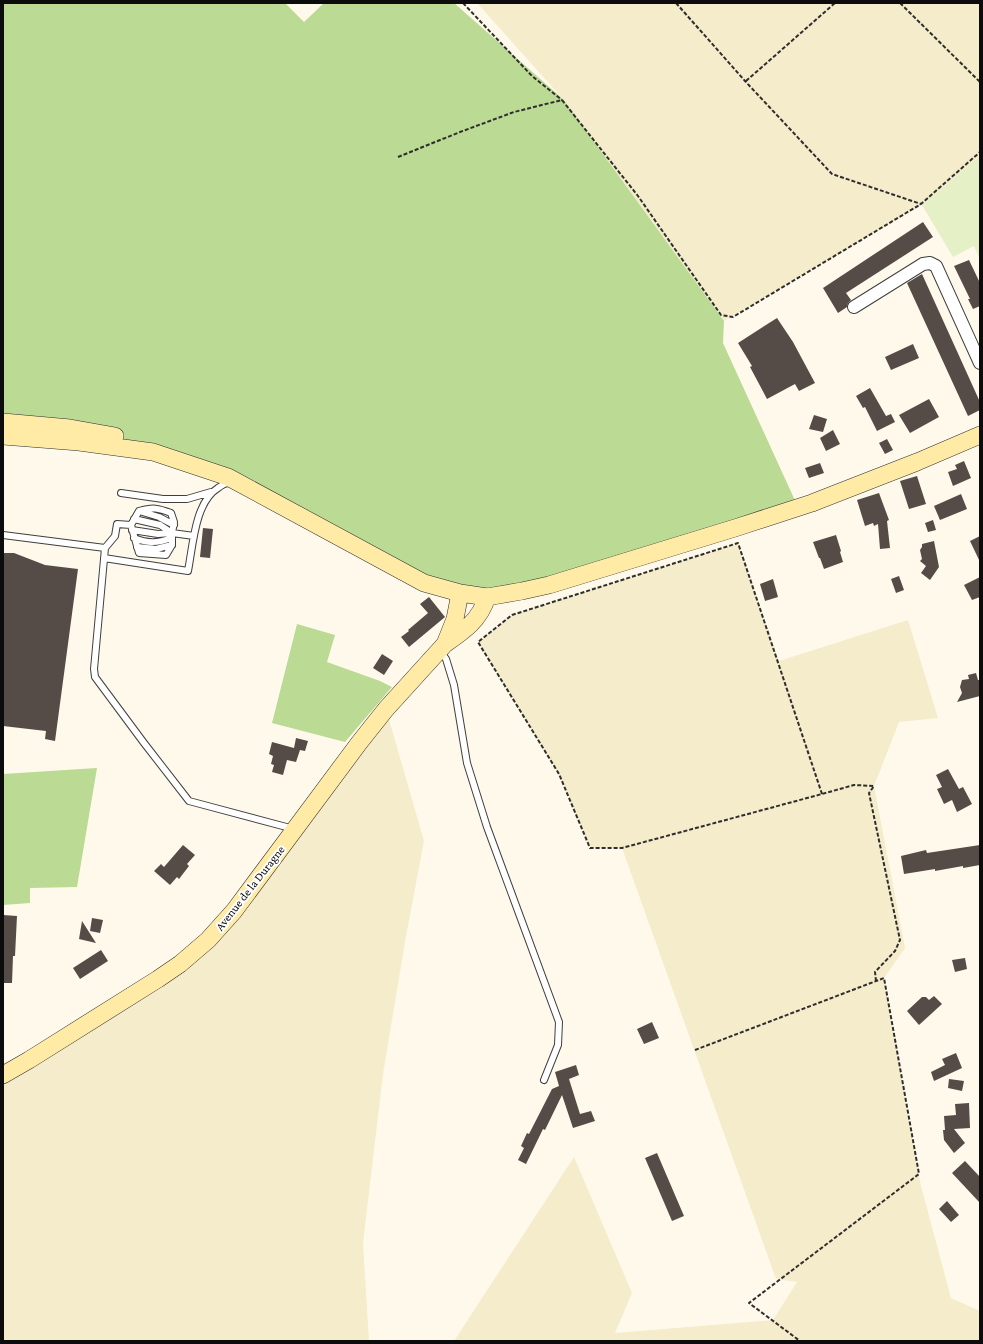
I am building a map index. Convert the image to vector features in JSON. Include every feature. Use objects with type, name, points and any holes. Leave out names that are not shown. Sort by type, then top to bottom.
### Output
[{"type":"main road","points":[[3,422],[70,428],[102,434],[185,458],[237,482],[424,583],[460,593],[487,597],[522,591],[549,584],[784,512],[886,475],[980,435]]},
{"type":"main road","points":[[3,436],[79,442],[153,452],[222,475]]},
{"type":"main road","name":"Avenue de la Duragne","points":[[442,648],[455,619],[460,593]]},
{"type":"main road","name":"Avenue de la Duragne","points":[[3,1075],[36,1056],[180,964],[208,940],[234,911],[386,709],[442,648],[468,628],[484,606],[487,597]]},
{"type":"street","points":[[854,307],[923,264],[930,263],[936,266],[980,363]]},
{"type":"lane","points":[[3,426],[102,434]]},
{"type":"lane","points":[[122,493],[163,499],[187,499],[211,492],[226,483],[237,482]]},
{"type":"lane","points":[[104,558],[188,571],[199,514],[211,492]]},
{"type":"lane","points":[[152,508],[162,509],[171,513],[174,525],[172,539],[166,555],[139,553],[131,528],[134,519],[139,511],[152,508]]},
{"type":"lane","points":[[134,519],[160,525],[172,539]]},
{"type":"lane","points":[[172,539],[117,524],[115,536],[105,548],[94,669],[95,677],[144,743],[190,801],[295,830]]},
{"type":"lane","points":[[3,535],[105,548]]},
{"type":"lane","points":[[134,538],[145,543],[158,543],[172,539],[194,536]]},
{"type":"lane","points":[[442,648],[454,685],[468,763],[487,827],[559,1022],[558,1045],[544,1080]]},
{"type":"path","points":[[463,3],[532,76],[562,100],[638,196],[721,315],[733,317],[921,204],[980,152]]},
{"type":"path","points":[[676,3],[745,81],[832,174],[921,204]]},
{"type":"path","points":[[745,81],[835,3]]},
{"type":"path","points":[[900,3],[980,82]]},
{"type":"path","points":[[398,157],[514,112],[562,100]]},
{"type":"path","points":[[822,794],[738,543],[512,615],[478,642],[559,774],[590,848],[622,848],[822,794],[854,785],[874,786],[869,793],[900,940],[895,951],[875,972],[876,981]]},
{"type":"path","points":[[695,1050],[884,978],[919,1174],[749,1303],[800,1341]]},
{"type":"shaded area","points":[[477,3],[980,3],[980,156],[922,205],[724,321],[563,99]]},
{"type":"shaded area","points":[[738,543],[779,661],[908,620],[938,718],[899,722],[874,786],[905,948],[884,978],[921,1186],[951,1298],[980,1311],[980,1341],[454,1341],[574,1157],[632,1293],[615,1333],[773,1320],[797,1282],[776,1279],[622,848],[590,848],[559,774],[478,642],[512,615]]},
{"type":"shaded area","points":[[386,709],[424,841],[406,936],[383,1074],[363,1243],[369,1341],[3,1341],[3,1075],[180,964]]},
{"type":"green space","points":[[3,3],[285,3],[304,22],[324,3],[454,3],[563,99],[724,321],[723,343],[798,507],[549,585],[460,593],[228,477],[153,452],[3,436]]},
{"type":"green space","points":[[980,156],[980,260],[974,246],[953,257],[922,205]]},
{"type":"green space","points":[[297,624],[335,635],[327,662],[380,681],[392,687],[345,742],[272,723]]},
{"type":"green space","points":[[97,768],[77,887],[30,888],[30,903],[3,905],[3,774]]},
{"type":"building","points":[[923,222],[933,237],[846,293],[851,300],[847,307],[838,313],[823,288]]},
{"type":"building","points":[[969,260],[980,283],[980,306],[973,309],[968,299],[970,299],[954,266]]},
{"type":"building","points":[[922,274],[980,402],[980,410],[968,416],[907,283]]},
{"type":"building","points":[[777,318],[793,342],[815,383],[799,391],[795,384],[767,399],[750,367],[752,366],[738,343]]},
{"type":"building","points":[[913,344],[919,358],[891,370],[885,357]]},
{"type":"building","points":[[870,388],[886,416],[891,414],[895,422],[877,431],[865,407],[863,408],[856,396]]},
{"type":"building","points":[[929,399],[939,417],[910,433],[899,415]]},
{"type":"building","points":[[814,415],[827,419],[823,432],[809,429]]},
{"type":"building","points":[[833,430],[840,444],[826,451],[820,438]]},
{"type":"building","points":[[887,439],[893,450],[885,454],[879,443]]},
{"type":"building","points":[[964,461],[971,478],[953,486],[948,472],[957,469],[955,465]]},
{"type":"building","points":[[820,463],[824,473],[809,478],[805,468]]},
{"type":"building","points":[[917,476],[926,504],[909,509],[900,481]]},
{"type":"building","points":[[879,493],[889,520],[887,521],[890,548],[880,549],[878,524],[874,526],[873,523],[865,526],[857,500]]},
{"type":"building","points":[[961,494],[967,509],[940,520],[934,506]]},
{"type":"building","points":[[933,520],[936,530],[928,532],[925,523]]},
{"type":"building","points":[[203,528],[213,529],[210,558],[200,557]]},
{"type":"building","points":[[836,535],[843,562],[824,569],[813,542]]},
{"type":"building","points":[[980,536],[980,562],[970,541]]},
{"type":"building","points":[[934,541],[939,567],[930,580],[921,573],[926,566],[920,561],[922,559],[920,550],[922,544]]},
{"type":"building","points":[[3,553],[14,553],[45,565],[78,569],[55,741],[45,739],[46,731],[3,726]]},
{"type":"building","points":[[899,576],[904,590],[896,593],[891,579]]},
{"type":"building","points":[[980,577],[980,597],[972,600],[964,585]]},
{"type":"building","points":[[773,579],[778,597],[765,601],[760,584]]},
{"type":"building","points":[[429,597],[445,617],[409,647],[401,637],[428,613],[420,604]]},
{"type":"building","points":[[382,654],[393,661],[384,675],[373,668]]},
{"type":"building","points":[[976,673],[978,680],[980,680],[980,696],[957,702],[962,693],[960,687],[962,680],[969,679],[968,675]]},
{"type":"building","points":[[296,738],[308,741],[305,751],[300,750],[296,762],[287,760],[283,775],[272,772],[274,765],[271,764],[273,756],[269,754],[272,742],[294,748]]},
{"type":"building","points":[[948,769],[959,789],[963,787],[972,804],[957,812],[952,800],[944,804],[937,789],[942,787],[936,775]]},
{"type":"building","points":[[183,845],[195,855],[187,864],[189,866],[179,879],[177,877],[170,885],[154,871],[161,864],[164,867]]},
{"type":"building","points":[[980,845],[980,865],[963,868],[963,866],[935,871],[935,869],[904,874],[901,856],[926,850],[927,853]]},
{"type":"building","points":[[3,915],[17,916],[12,983],[3,983]]},
{"type":"building","points":[[92,918],[103,920],[100,933],[90,931]]},
{"type":"building","points":[[82,921],[96,943],[79,939]]},
{"type":"building","points":[[101,950],[108,961],[80,979],[73,968]]},
{"type":"building","points":[[965,958],[967,969],[955,972],[952,960]]},
{"type":"building","points":[[934,996],[942,1004],[919,1025],[907,1011],[922,997],[926,997],[929,1000]]},
{"type":"building","points":[[652,1022],[659,1038],[644,1044],[637,1029]]},
{"type":"building","points":[[956,1053],[962,1068],[934,1081],[931,1072],[945,1065],[942,1059]]},
{"type":"building","points":[[576,1065],[579,1075],[569,1079],[580,1114],[591,1111],[595,1121],[573,1128],[562,1095],[526,1164],[518,1160],[524,1148],[521,1146],[527,1133],[529,1134],[552,1089],[559,1086],[555,1072]]},
{"type":"building","points":[[949,1079],[964,1081],[962,1091],[948,1088]]},
{"type":"building","points":[[969,1103],[970,1128],[954,1129],[965,1143],[954,1153],[944,1140],[944,1116],[956,1115],[955,1104]]},
{"type":"building","points":[[657,1153],[684,1216],[672,1221],[645,1158]]},
{"type":"building","points":[[965,1161],[980,1177],[980,1203],[952,1173]]},
{"type":"building","points":[[947,1201],[959,1215],[951,1222],[939,1209]]}]
